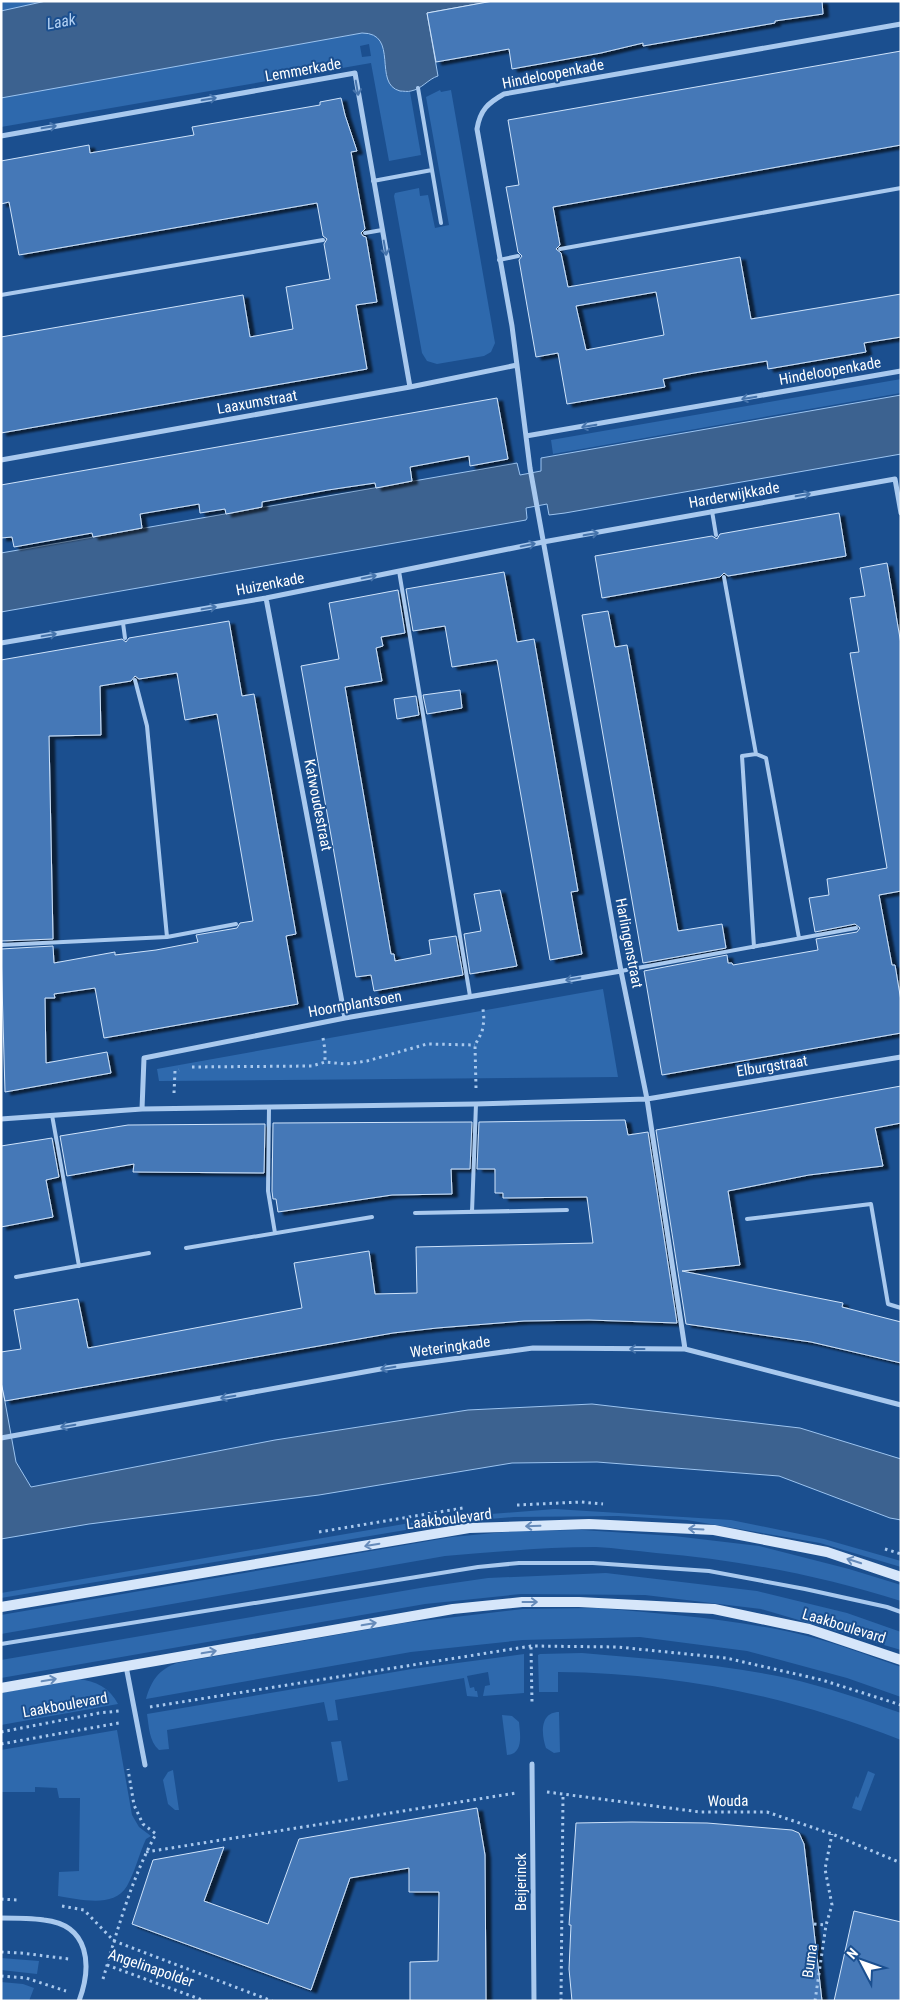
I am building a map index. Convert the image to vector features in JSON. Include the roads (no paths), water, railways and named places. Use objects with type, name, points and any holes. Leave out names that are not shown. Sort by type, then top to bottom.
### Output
[{"type":"main road","name":"Laakboulevard","points":[[1,1607],[469,1528],[569,1525],[714,1530],[827,1552],[901,1576]]},
{"type":"main road","name":"Laakboulevard","points":[[1,1688],[453,1609],[522,1602],[579,1602],[714,1608],[809,1629],[901,1660]]},
{"type":"street","name":"Hindeloopenkade","points":[[543,542],[530,468],[517,365],[477,129],[479,117],[484,107],[504,94],[901,24]]},
{"type":"street","name":"Lemmerkade","points":[[1,136],[355,73],[410,387]]},
{"type":"street","name":"Laaxumstraat","points":[[1,460],[410,387],[517,365]]},
{"type":"street","name":"Hindeloopenkade","points":[[526,436],[901,371]]},
{"type":"street","name":"Harderwijkkade","points":[[543,542],[895,479],[901,513]]},
{"type":"street","name":"Huizenkade","points":[[1,643],[266,598],[543,542]]},
{"type":"street","name":"Harlingenstraat","points":[[543,542],[621,971],[647,1099],[685,1350]]},
{"type":"street","name":"Katwoudestraat","points":[[266,598],[345,1018]]},
{"type":"street","name":"Hoornplantsoen","points":[[142,1109],[144,1058],[345,1018],[621,971]]},
{"type":"street","name":"Elburgstraat","points":[[647,1099],[901,1058]]},
{"type":"street","points":[[1,1119],[142,1109],[476,1104],[647,1099]]},
{"type":"street","name":"Weteringkade","points":[[1,1438],[386,1368],[533,1348],[685,1350],[901,1405]]},
{"type":"street","points":[[126,1666],[144,1765]]},
{"type":"street","name":"Beijerinck","points":[[532,1764],[534,2001]]},
{"type":"street","name":"Angelinapolder","points":[[1,1918],[46,1920],[60,1924],[77,1935],[84,1946],[88,1961],[86,1979],[80,1998]]},
{"type":"lane","points":[[418,88],[442,222]]},
{"type":"lane","points":[[373,180],[432,170]]},
{"type":"lane","points":[[560,249],[901,188]]},
{"type":"lane","points":[[366,233],[382,230]]},
{"type":"lane","points":[[1,295],[324,240]]},
{"type":"lane","points":[[499,260],[518,256]]},
{"type":"lane","points":[[712,511],[716,535]]},
{"type":"lane","points":[[399,571],[470,996]]},
{"type":"lane","points":[[724,577],[756,754]]},
{"type":"lane","points":[[123,623],[126,638]]},
{"type":"lane","points":[[135,680],[148,726],[167,938]]},
{"type":"lane","points":[[754,947],[742,756],[756,754],[766,758],[798,938]]},
{"type":"lane","points":[[1,945],[167,938],[236,924]]},
{"type":"lane","points":[[621,971],[856,928]]},
{"type":"lane","points":[[472,1212],[476,1104]]},
{"type":"lane","points":[[269,1108],[268,1191],[275,1233]]},
{"type":"lane","points":[[52,1115],[78,1266]]},
{"type":"lane","points":[[747,1220],[871,1204],[888,1304],[901,1308]]},
{"type":"lane","points":[[415,1213],[566,1210]]},
{"type":"lane","points":[[186,1248],[372,1217]]},
{"type":"lane","points":[[16,1277],[149,1253]]},
{"type":"lane","name":"Laakboulevard","points":[[1,1644],[469,1569],[520,1563],[593,1563],[709,1571],[814,1591],[887,1607],[901,1612]]},
{"type":"water","name":"Laak","points":[[46,1],[493,1],[427,13],[438,76],[410,91],[400,91],[392,86],[388,79],[380,41],[373,35],[362,33],[1,98],[1,11]]},
{"type":"water","points":[[901,395],[901,454],[565,513],[549,515],[547,504],[526,508],[526,520],[1,612],[1,553],[517,463],[520,475],[541,471],[541,458]]},
{"type":"water","points":[[1,1380],[16,1462],[31,1487],[275,1440],[468,1410],[592,1404],[800,1428],[901,1459],[901,1520],[890,1518],[779,1476],[597,1462],[512,1463],[319,1495],[89,1524],[1,1539]]}]
